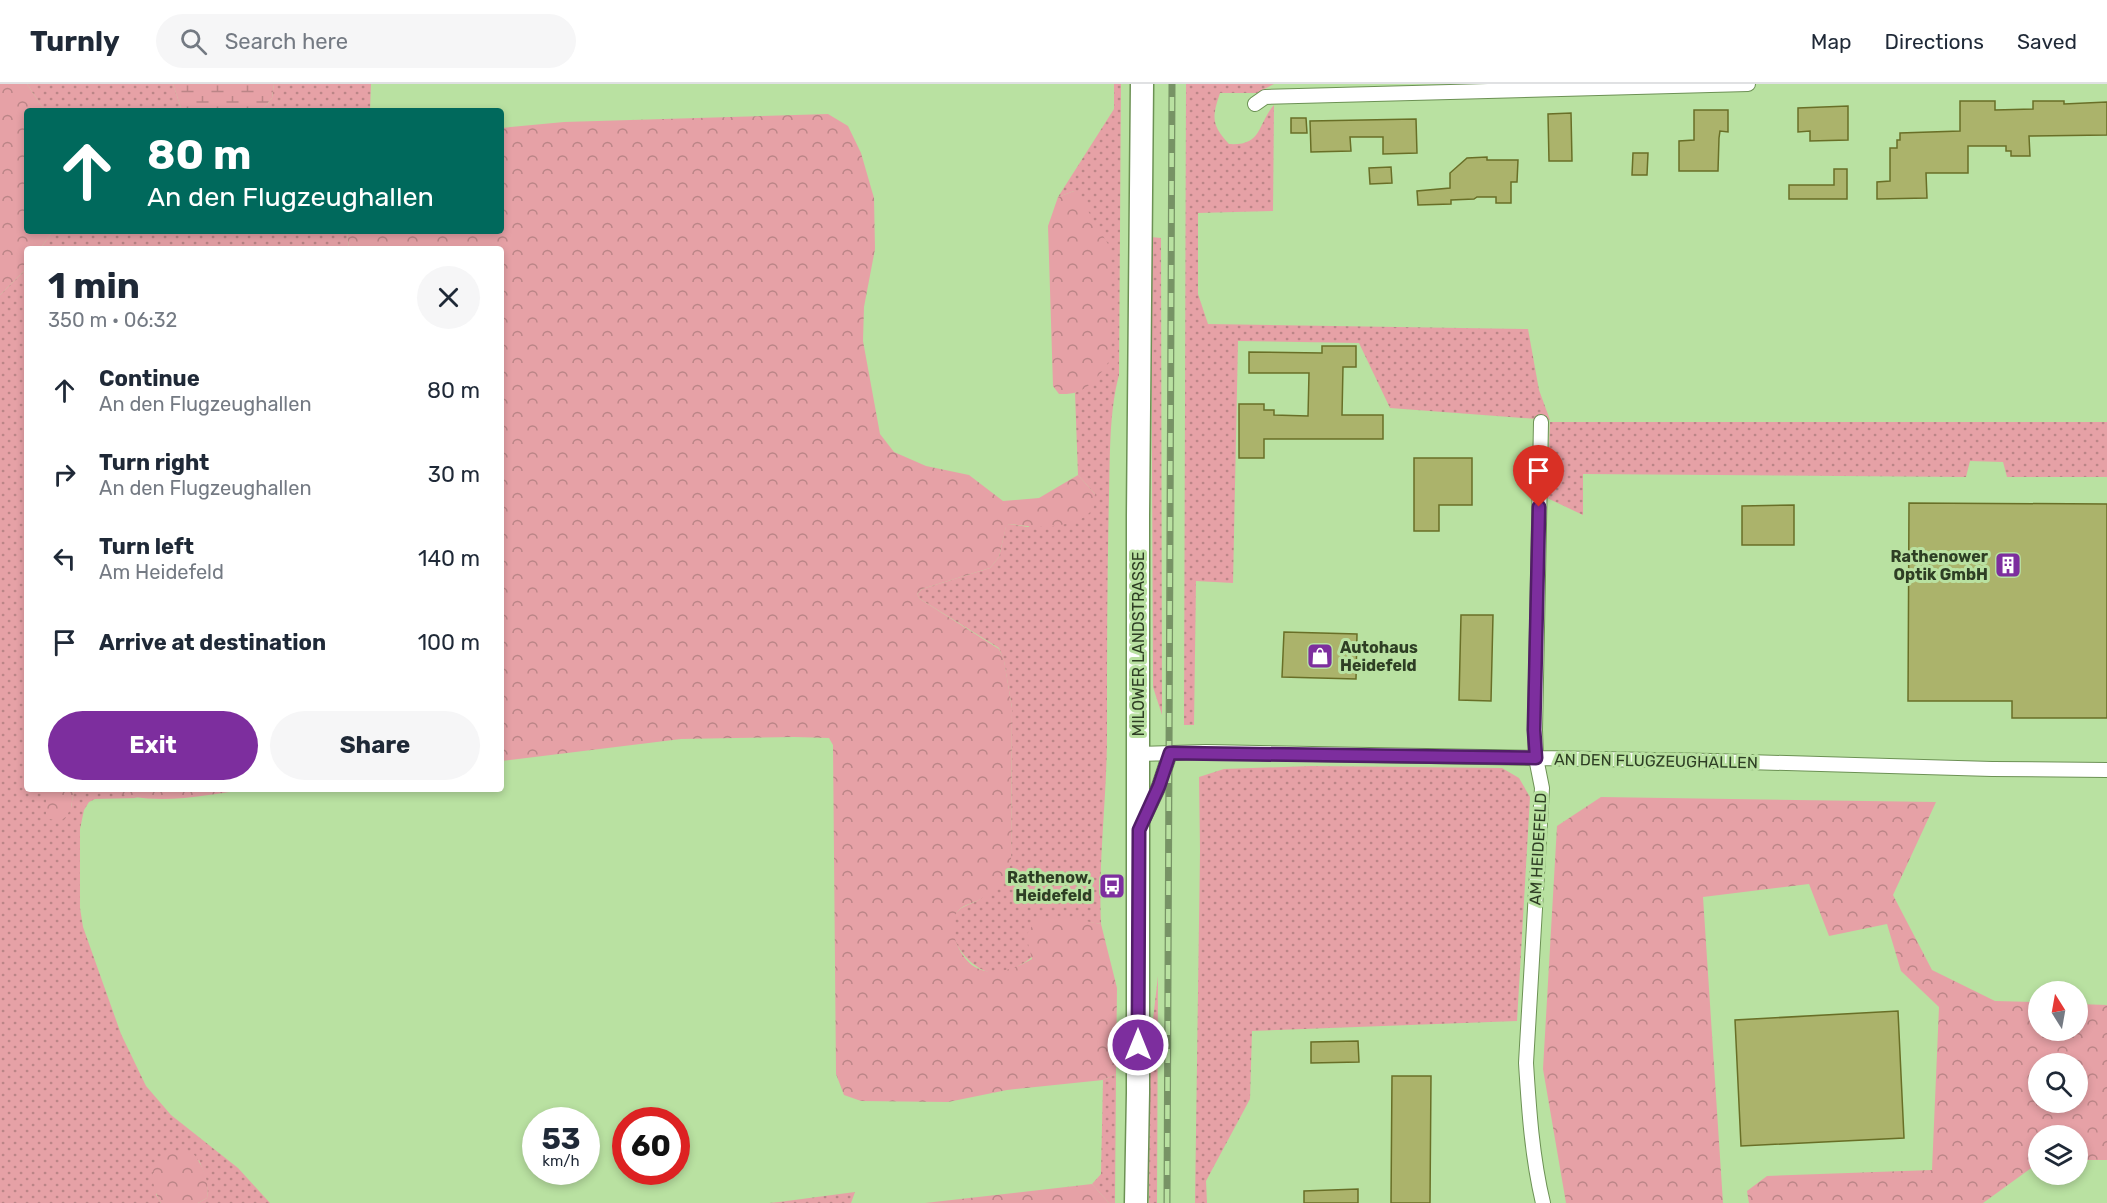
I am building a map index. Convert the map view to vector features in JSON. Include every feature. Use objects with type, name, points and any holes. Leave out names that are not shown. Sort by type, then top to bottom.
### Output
[{"type":"main road","name":"MILOWER LANDSTRASSE","points":[[1136,1203],[1142,84]]},
{"type":"street","points":[[1255,104],[1265,97],[1748,84]]},
{"type":"street","name":"AM HEIDEFELD","points":[[1541,422],[1534,730],[1536,758],[1542,788],[1526,1063],[1529,1106],[1543,1203]]},
{"type":"street","points":[[1139,830],[1159,786],[1170,753]]},
{"type":"street","name":"AN DEN FLUGZEUGHALLEN","points":[[1139,754],[1536,758],[2107,770]]},
{"type":"green space","points":[[0,84],[27,84],[43,108],[24,108],[24,234],[51,234],[42,246],[24,246],[24,271],[0,295]]},
{"type":"green space","points":[[27,84],[173,84],[181,108],[43,108]]},
{"type":"green space","points":[[173,84],[274,84],[272,98],[264,108],[181,108]]},
{"type":"green space","points":[[274,84],[371,84],[370,108],[264,108],[272,98]]},
{"type":"green space","points":[[1114,84],[1121,84],[1119,375],[1113,404],[1110,452],[1107,758],[1101,924],[1062,918],[1044,944],[1027,961],[1004,972],[994,973],[977,967],[962,952],[956,943],[952,924],[958,910],[981,898],[1011,864],[1012,708],[1004,661],[999,648],[920,599],[917,594],[922,589],[990,568],[999,557],[1006,526],[1009,524],[1028,527],[1095,494],[1078,475],[1075,393],[1094,380],[1074,191],[1058,197],[1114,109]]},
{"type":"green space","points":[[1186,84],[1274,84],[1257,93],[1220,93],[1217,101],[1216,126],[1229,144],[1240,144],[1254,138],[1274,105],[1273,211],[1198,213],[1198,294],[1208,324],[1528,329],[1539,390],[1550,420],[1390,408],[1359,343],[1238,341],[1233,583],[1196,581],[1194,725],[1184,725]]},
{"type":"green space","points":[[828,114],[848,126],[861,153],[874,198],[875,249],[864,307],[863,341],[880,434],[894,452],[926,466],[969,475],[1003,501],[1039,498],[1078,475],[1095,494],[1093,508],[1077,521],[1054,526],[1009,524],[1006,527],[999,557],[990,568],[922,589],[917,594],[920,599],[999,649],[1004,660],[1012,708],[1011,864],[993,890],[961,908],[956,914],[953,922],[955,939],[964,956],[975,967],[997,972],[1032,959],[1026,936],[1039,919],[1064,917],[1101,924],[1117,988],[1116,1074],[1103,1080],[1007,1090],[948,1102],[861,1101],[844,1095],[836,1074],[833,745],[829,738],[681,739],[504,761],[504,246],[349,246],[347,234],[504,234],[504,128],[564,122]]},
{"type":"green space","points":[[1074,191],[1111,249],[1109,361],[1099,376],[1089,385],[1074,393],[1059,394],[1053,386],[1048,226],[1058,197]]},
{"type":"green space","points":[[51,234],[347,234],[349,246],[42,246]]},
{"type":"green space","points":[[1151,237],[1161,238],[1162,715],[1153,687]]},
{"type":"green space","points":[[24,271],[24,792],[46,792],[46,817],[71,808],[74,792],[117,792],[138,798],[95,799],[89,802],[84,810],[80,829],[80,908],[83,927],[121,1034],[146,1086],[171,1115],[238,1168],[270,1203],[198,1203],[207,1198],[206,1179],[199,1160],[156,1194],[161,1203],[0,1203],[0,295]]},
{"type":"green space","points":[[1550,422],[2107,422],[2107,477],[2007,477],[2003,462],[1970,461],[1966,477],[1583,474],[1583,515],[1547,498]]},
{"type":"green space","points":[[1311,766],[1502,768],[1519,778],[1530,797],[1517,1021],[1252,1031],[1250,1099],[1206,1181],[1207,1203],[1195,1203],[1199,777],[1224,769]]},
{"type":"green space","points":[[46,792],[74,792],[71,808],[65,819],[58,821],[46,818]]},
{"type":"green space","points":[[115,792],[231,792],[160,799]]},
{"type":"green space","points":[[1601,797],[1936,802],[1893,895],[1932,970],[1995,1001],[2028,1002],[2028,1041],[2088,1041],[2088,1004],[2107,1005],[2107,1160],[2088,1160],[2088,1125],[2028,1125],[2028,1170],[1983,1203],[1749,1203],[1747,1191],[1767,1176],[1932,1170],[1939,1007],[1901,971],[1887,924],[1829,936],[1809,884],[1703,897],[1723,1203],[1566,1203],[1543,1069],[1557,826]]},
{"type":"green space","points":[[1158,976],[1157,1203],[1149,1203],[1150,1046]]},
{"type":"green space","points":[[1116,1074],[1115,1203],[1109,1203],[1092,1184],[1101,1174],[1103,1080]]},
{"type":"green space","points":[[177,1151],[192,1152],[205,1174],[207,1198],[198,1203],[161,1203],[156,1192],[153,1179],[154,1166],[162,1156]]},
{"type":"green space","points":[[1092,1184],[1109,1203],[925,1203]]},
{"type":"green space","points":[[855,1192],[851,1203],[769,1203],[779,1202]]},
{"type":"building","points":[[1960,101],[1995,101],[1995,110],[2033,109],[2033,101],[2064,101],[2064,104],[2107,102],[2107,135],[2029,136],[2030,156],[2011,156],[2011,151],[2006,151],[2006,146],[1968,146],[1968,173],[1926,173],[1927,198],[1877,199],[1877,182],[1890,181],[1890,148],[1897,148],[1900,133],[1960,131]]},
{"type":"building","points":[[1848,106],[1848,140],[1810,141],[1810,131],[1798,132],[1798,108]]},
{"type":"building","points":[[1694,110],[1728,110],[1728,132],[1720,131],[1718,171],[1679,171],[1679,141],[1694,140]]},
{"type":"building","points":[[1571,113],[1572,161],[1549,161],[1548,114]]},
{"type":"building","points":[[1291,118],[1306,118],[1307,133],[1291,133]]},
{"type":"building","points":[[1416,119],[1417,153],[1383,154],[1383,137],[1350,137],[1351,151],[1311,152],[1310,121]]},
{"type":"building","points":[[1633,153],[1648,153],[1647,175],[1632,175]]},
{"type":"building","points":[[1487,157],[1487,160],[1518,160],[1517,182],[1511,182],[1511,203],[1496,203],[1496,197],[1477,197],[1451,200],[1451,204],[1418,205],[1417,191],[1450,188],[1450,173],[1467,158]]},
{"type":"building","points":[[1391,167],[1392,183],[1370,184],[1369,168]]},
{"type":"building","points":[[1834,169],[1847,169],[1847,199],[1789,199],[1789,185],[1834,185]]},
{"type":"building","points":[[1322,346],[1356,346],[1356,367],[1343,367],[1342,415],[1383,415],[1383,439],[1264,439],[1264,458],[1239,458],[1239,404],[1264,404],[1264,410],[1274,410],[1274,415],[1308,416],[1309,373],[1249,373],[1249,352],[1322,353]]},
{"type":"building","points":[[1414,458],[1472,458],[1472,505],[1439,505],[1439,531],[1414,531]]},
{"type":"building","name":"Rathenower Optik GmbH","points":[[1909,503],[2107,504],[2107,718],[2012,718],[2012,701],[1908,701]]},
{"type":"building","points":[[1794,505],[1794,545],[1742,545],[1742,506]]},
{"type":"building","points":[[1461,615],[1493,615],[1491,701],[1459,700]]},
{"type":"building","name":"Autohaus Heidefeld","points":[[1284,632],[1357,634],[1356,679],[1282,677]]},
{"type":"building","points":[[1898,1011],[1904,1138],[1741,1146],[1735,1020]]},
{"type":"building","points":[[1358,1041],[1359,1062],[1311,1063],[1311,1042]]},
{"type":"building","points":[[1392,1076],[1431,1076],[1430,1203],[1391,1203]]},
{"type":"building","points":[[1358,1189],[1358,1203],[1304,1203],[1304,1191]]},
{"type":"railway","points":[[1167,1203],[1172,84]]},
{"type":"place","name":"Rathenower Optik GmbH","points":[[2008,565]]},
{"type":"place","name":"Autohaus Heidefeld","points":[[1320,656]]},
{"type":"place","name":"Rathenow, Heidefeld","points":[[1112,886]]},
{"type":"route","points":[[1138,1045],[1139,830],[1159,786],[1170,753],[1536,758],[1534,730],[1539,507]]}]
